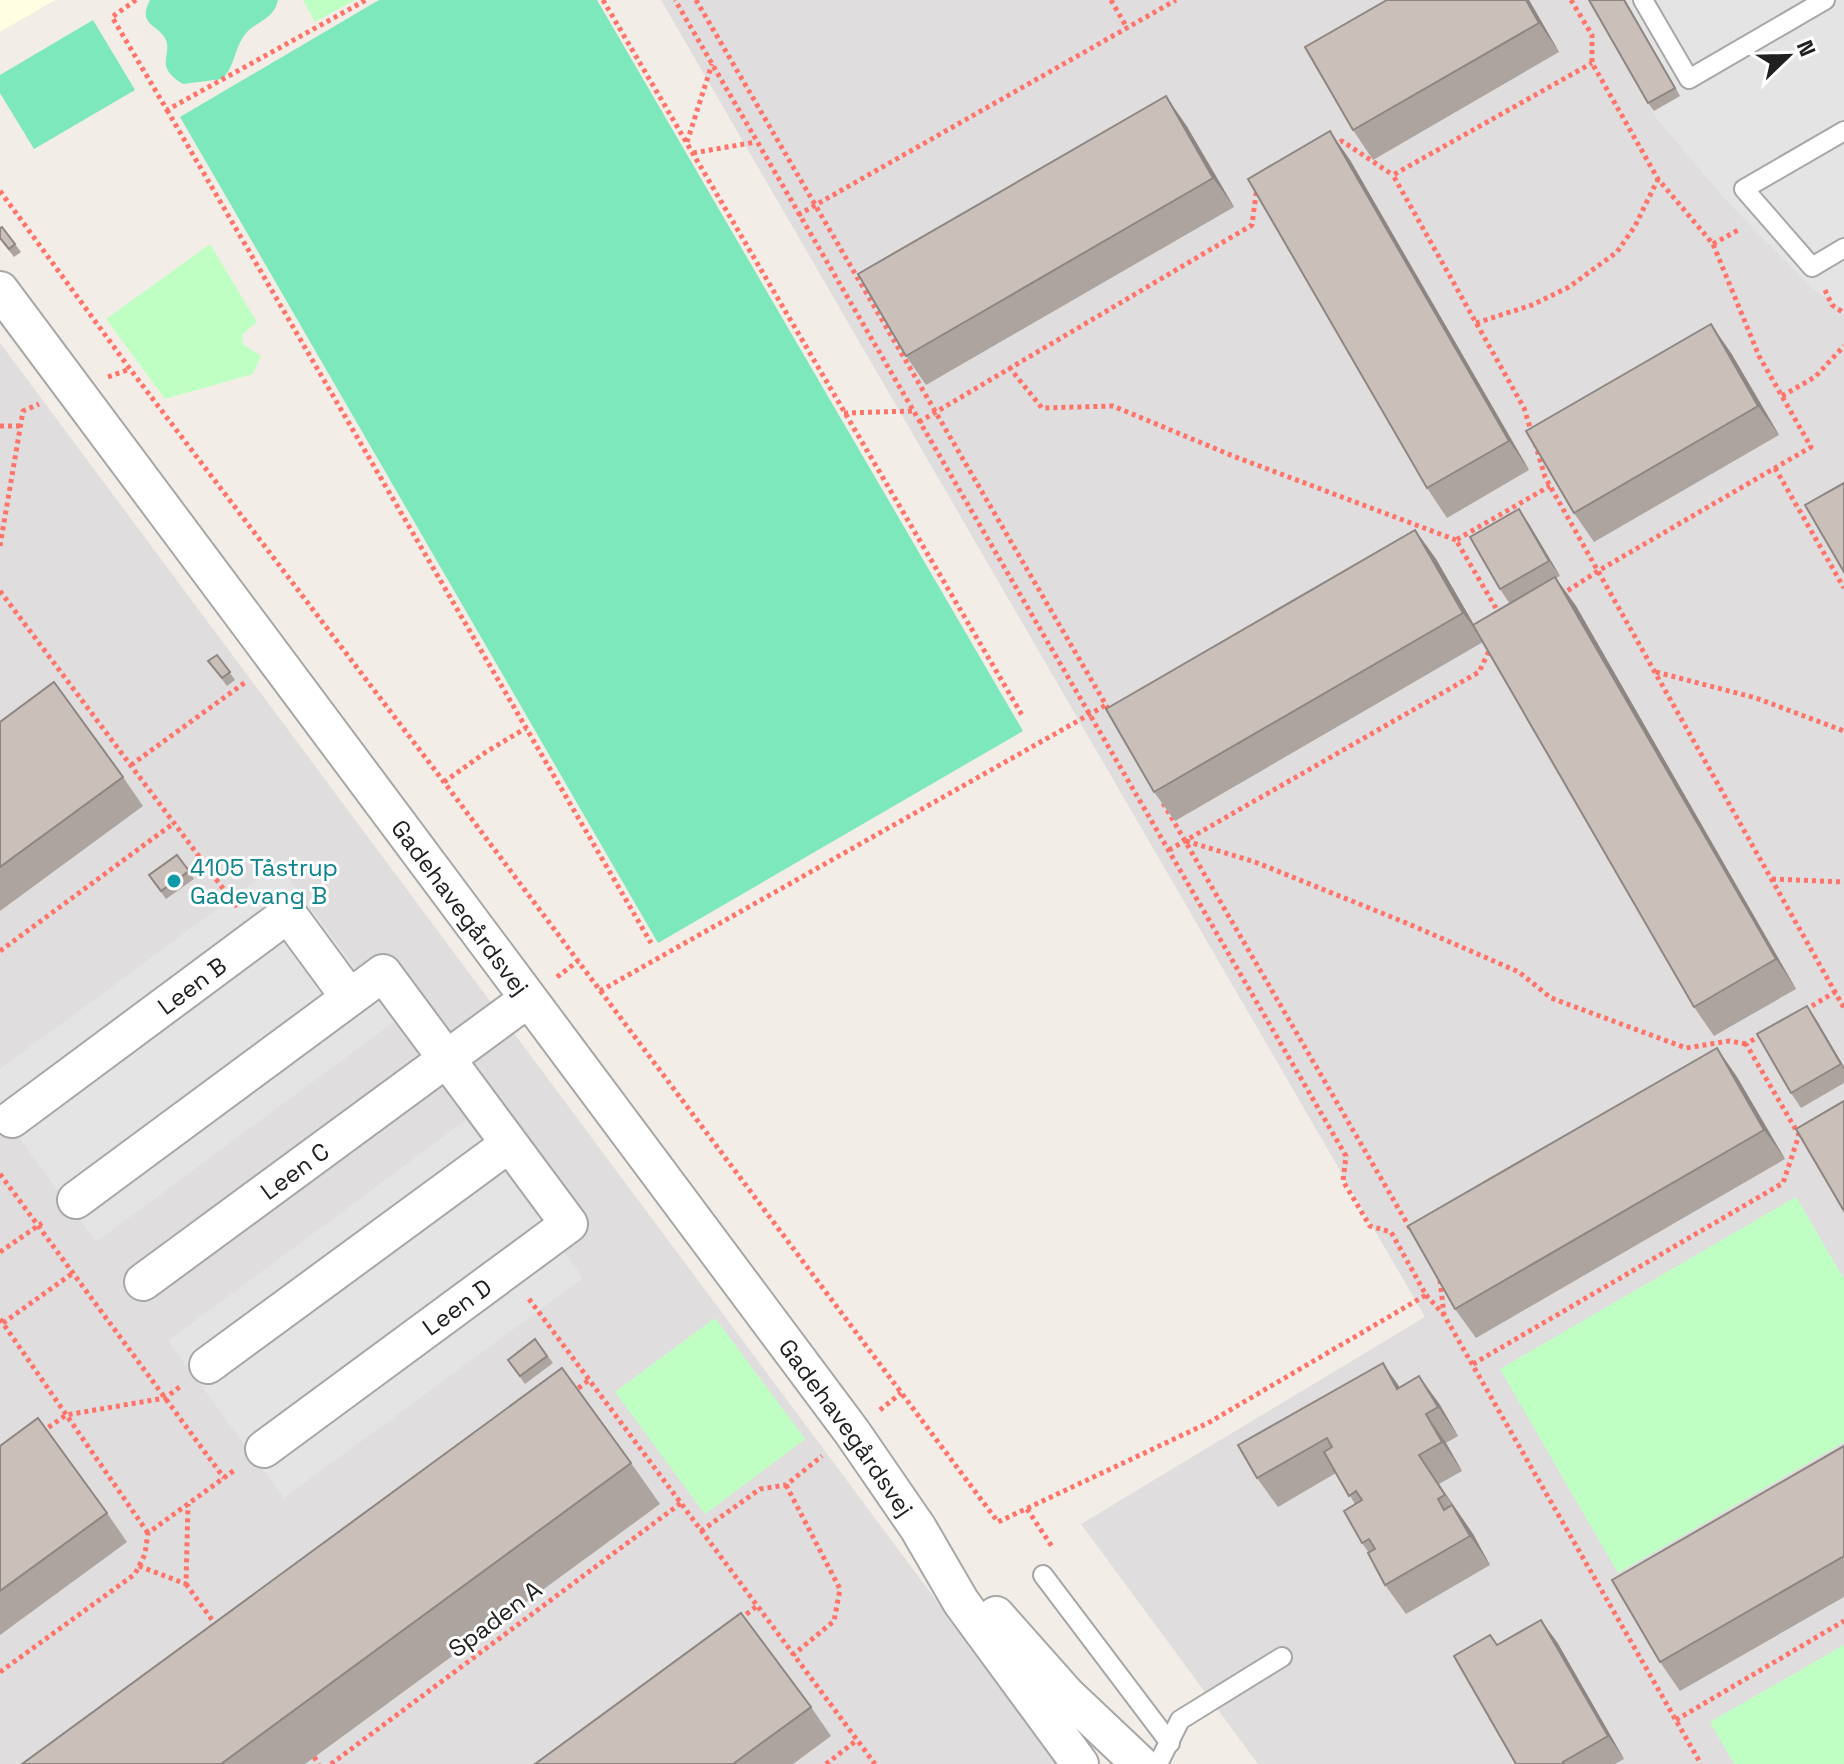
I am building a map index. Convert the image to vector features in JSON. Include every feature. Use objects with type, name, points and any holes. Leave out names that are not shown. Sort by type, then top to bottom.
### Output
[{"type":"street","name":"Gadehavegårdsvej","points":[[0,290],[852,1432],[918,1528],[961,1602],[1080,1764]]},
{"type":"street","name":"Leen B","points":[[12,1119],[288,914],[349,997]]},
{"type":"street","points":[[76,1200],[383,973],[446,1059]]},
{"type":"street","name":"Leen C","points":[[143,1282],[528,999]]},
{"type":"street","name":"Leen D","points":[[264,1449],[569,1224],[446,1059]]},
{"type":"street","points":[[208,1365],[509,1144]]},
{"type":"street","name":"Gadehavegårdsvej","points":[[918,1528],[1066,1694],[1140,1764]]},
{"type":"lane","points":[[1650,2],[1689,79],[1825,0]]},
{"type":"lane","points":[[1844,131],[1744,189],[1812,267],[1844,248]]},
{"type":"lane","points":[[1043,1575],[1170,1743]]},
{"type":"lane","points":[[1158,1764],[1180,1720],[1282,1657]]},
{"type":"path","points":[[136,0],[112,17],[651,943]]},
{"type":"path","points":[[167,110],[366,0]]},
{"type":"path","points":[[603,0],[1022,715]]},
{"type":"path","points":[[675,0],[1346,1156],[1343,1181],[1356,1204],[1370,1226],[1391,1232],[1426,1295],[1444,1315],[1701,1764]]},
{"type":"path","points":[[696,0],[1114,718]]},
{"type":"path","points":[[1111,0],[1127,28]]},
{"type":"path","points":[[798,215],[1176,0]]},
{"type":"path","points":[[1560,596],[1811,447],[1759,356],[1713,244],[1658,179],[1592,63],[1592,35],[1571,0]]},
{"type":"path","points":[[1393,175],[1592,63]]},
{"type":"path","points":[[686,143],[712,64]]},
{"type":"path","points":[[1330,148],[1342,141],[1393,175],[1524,408],[1545,477],[1844,1008]]},
{"type":"path","points":[[693,153],[756,142]]},
{"type":"path","points":[[1476,323],[1532,305],[1569,287],[1617,252],[1635,226],[1658,179]]},
{"type":"path","points":[[919,422],[1252,225],[1256,194],[1268,187]]},
{"type":"path","points":[[0,191],[130,369],[444,782],[998,1522],[1208,1423],[1426,1295]]},
{"type":"path","points":[[1782,396],[1815,377],[1844,346]]},
{"type":"path","points":[[1009,367],[1042,408],[1113,406],[1233,456],[1456,540],[1501,617]]},
{"type":"path","points":[[0,546],[23,411],[130,369]]},
{"type":"path","points":[[844,413],[913,411]]},
{"type":"path","points":[[0,426],[20,426]]},
{"type":"path","points":[[1775,468],[1844,588]]},
{"type":"path","points":[[1456,540],[1550,486]]},
{"type":"path","points":[[0,591],[259,936]]},
{"type":"path","points":[[1169,850],[1479,672],[1496,638]]},
{"type":"path","points":[[131,765],[276,660]]},
{"type":"path","points":[[1655,672],[1756,698],[1844,731]]},
{"type":"path","points":[[59,694],[71,686]]},
{"type":"path","points":[[600,991],[1106,705]]},
{"type":"path","points":[[444,782],[526,728]]},
{"type":"path","points":[[1161,800],[1417,1240]]},
{"type":"path","points":[[0,951],[174,823]]},
{"type":"path","points":[[1185,841],[1255,862],[1404,922],[1519,972],[1551,998],[1686,1048],[1729,1041],[1746,1044],[1772,1029]]},
{"type":"path","points":[[1771,879],[1844,882]]},
{"type":"path","points":[[1797,1014],[1835,992]]},
{"type":"path","points":[[1746,1044],[1799,1135]]},
{"type":"path","points":[[1473,1364],[1783,1183],[1799,1135],[1810,1128]]},
{"type":"path","points":[[0,1174],[224,1478]]},
{"type":"path","points":[[0,1252],[76,1200]]},
{"type":"path","points":[[1433,1268],[1441,1282],[1444,1315]]},
{"type":"path","points":[[507,1270],[875,1764]]},
{"type":"path","points":[[0,1672],[135,1574],[145,1554],[148,1533],[1,1322],[73,1273]]},
{"type":"path","points":[[33,1439],[66,1415],[165,1398],[208,1365]]},
{"type":"path","points":[[564,1399],[589,1380]]},
{"type":"path","points":[[701,1531],[760,1489],[786,1485],[901,1393]]},
{"type":"path","points":[[148,1533],[264,1449]]},
{"type":"path","points":[[786,1485],[840,1589],[834,1621],[793,1655]]},
{"type":"path","name":"Spaden A","points":[[331,1764],[681,1503]]},
{"type":"path","points":[[186,1584],[188,1504]]},
{"type":"path","points":[[1027,1509],[1056,1552],[1043,1575]]},
{"type":"path","points":[[139,1566],[186,1584],[226,1639]]},
{"type":"path","points":[[732,1625],[757,1606]]},
{"type":"path","points":[[1676,1720],[1844,1621]]},
{"type":"path","points":[[826,1764],[857,1740]]},
{"type":"path","points":[[314,1757],[319,1764]]},
{"type":"shaded area","points":[[0,0],[55,0],[0,32]]},
{"type":"shaded area","points":[[661,0],[1844,0],[1844,1764],[1258,1764],[1081,1524],[1425,1317]]},
{"type":"shaded area","points":[[1593,0],[1844,0],[1844,310],[1814,290],[1723,197],[1657,119]]},
{"type":"shaded area","points":[[0,343],[44,402],[1058,1764],[0,1764]]},
{"type":"shaded area","points":[[278,864],[395,1021],[96,1242],[0,1112],[0,1069]]},
{"type":"shaded area","points":[[466,1120],[583,1278],[284,1498],[168,1341]]},
{"type":"green space","points":[[150,0],[278,0],[270,15],[247,32],[222,79],[183,84],[168,71],[165,38],[147,19]]},
{"type":"green space","points":[[303,0],[355,0],[315,22]]},
{"type":"green space","points":[[379,0],[597,0],[1023,731],[658,943],[180,117]]},
{"type":"green space","points":[[93,20],[135,90],[34,149],[0,93],[0,75]]},
{"type":"green space","points":[[210,244],[257,322],[242,335],[243,344],[261,356],[253,374],[165,399],[106,319]]},
{"type":"green space","points":[[1796,1197],[1844,1279],[1844,1442],[1618,1573],[1500,1369]]},
{"type":"green space","points":[[715,1318],[805,1439],[705,1514],[615,1392]]},
{"type":"green space","points":[[1844,1645],[1844,1764],[1734,1764],[1710,1722]]},
{"type":"building","points":[[1387,0],[1526,0],[1539,23],[1353,130],[1305,47]]},
{"type":"building","points":[[1589,0],[1624,0],[1675,88],[1648,103]]},
{"type":"building","points":[[1166,96],[1213,178],[906,356],[858,274]]},
{"type":"building","points":[[1330,131],[1509,441],[1427,488],[1248,179]]},
{"type":"building","points":[[2,227],[15,244],[9,249],[0,238]]},
{"type":"building","points":[[1711,324],[1758,406],[1574,513],[1526,431]]},
{"type":"building","points":[[1844,483],[1844,572],[1805,505]]},
{"type":"building","points":[[1519,509],[1549,561],[1500,589],[1470,537]]},
{"type":"building","points":[[1415,530],[1463,613],[1154,792],[1106,709]]},
{"type":"building","points":[[1555,577],[1776,959],[1694,1007],[1473,625]]},
{"type":"building","points":[[217,655],[230,672],[222,678],[208,661]]},
{"type":"building","points":[[54,682],[123,777],[0,867],[0,722]]},
{"type":"building","points":[[177,855],[189,871],[161,891],[149,875]]},
{"type":"building","points":[[1807,1006],[1841,1064],[1791,1093],[1757,1034]]},
{"type":"building","points":[[1717,1048],[1764,1130],[1455,1309],[1408,1226]]},
{"type":"building","points":[[1844,1101],[1844,1211],[1796,1129]]},
{"type":"building","points":[[535,1339],[547,1356],[520,1376],[508,1360]]},
{"type":"building","points":[[1383,1363],[1397,1389],[1419,1376],[1438,1407],[1426,1414],[1442,1442],[1419,1455],[1445,1495],[1438,1499],[1444,1510],[1452,1505],[1470,1536],[1385,1585],[1368,1553],[1375,1549],[1369,1539],[1362,1543],[1344,1511],[1362,1500],[1356,1491],[1349,1496],[1324,1452],[1332,1447],[1327,1438],[1257,1478],[1238,1445]]},
{"type":"building","points":[[562,1368],[631,1463],[221,1764],[22,1764]]},
{"type":"building","points":[[38,1418],[107,1513],[0,1591],[0,1446]]},
{"type":"building","points":[[1844,1446],[1844,1556],[1660,1662],[1612,1580]]},
{"type":"building","points":[[741,1613],[811,1707],[733,1764],[535,1764]]},
{"type":"building","points":[[1541,1620],[1608,1736],[1564,1764],[1516,1764],[1454,1656],[1490,1635],[1497,1645]]},
{"type":"place","name":"4105 Tåstrup Gadevang B","points":[[174,881]]}]
